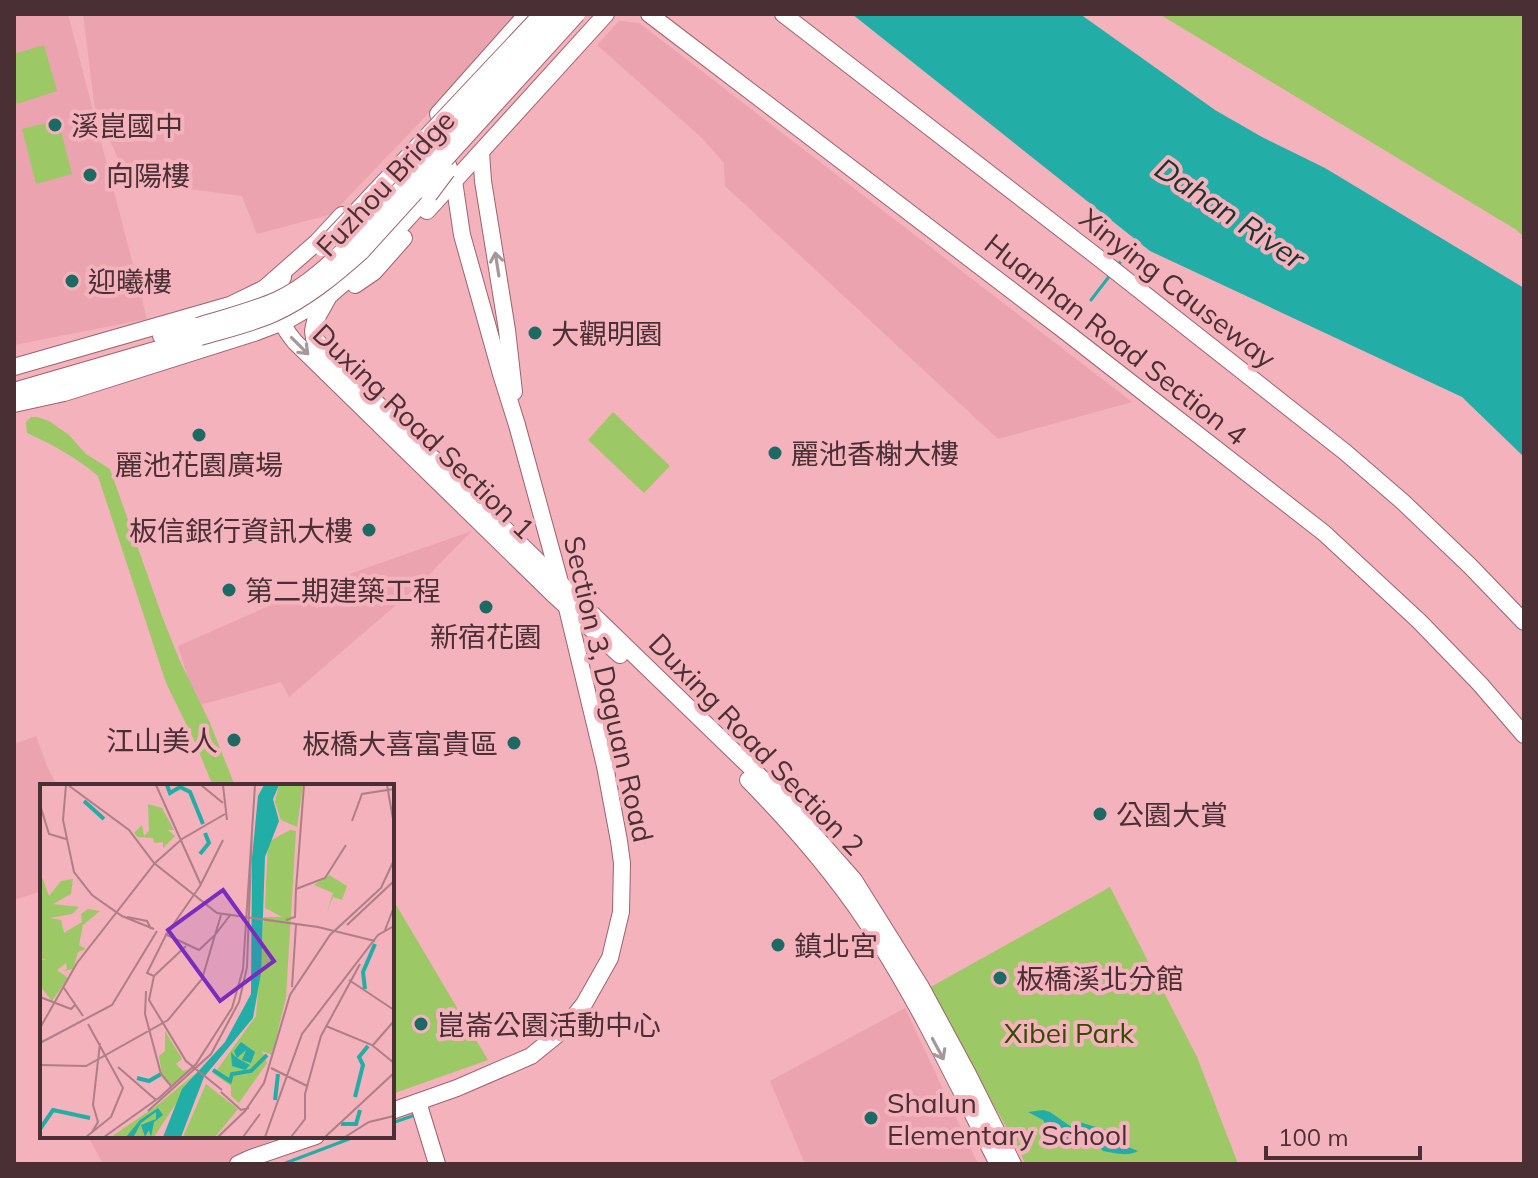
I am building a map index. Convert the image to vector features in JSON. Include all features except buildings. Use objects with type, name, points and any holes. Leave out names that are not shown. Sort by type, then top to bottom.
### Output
[{"type":"street","points":[[19,379],[230,305],[259,293],[283,277],[322,248],[542,14]]},
{"type":"street","name":"Fuzhou Bridge","points":[[199,332],[280,298],[323,270],[357,237],[560,14]]},
{"type":"street","name":"Fuzhou Bridge","points":[[19,379],[58,372],[271,315],[299,300],[361,252],[577,14]]},
{"type":"street","name":"Duxing Road Section 1","points":[[561,584],[351,378],[314,338],[313,331],[329,296],[367,263],[591,14]]},
{"type":"street","points":[[14,404],[64,393],[282,323],[356,284],[374,272],[606,14]]},
{"type":"street","name":"Huanhan Road Section 4","points":[[649,14],[1324,533],[1419,621],[1524,735]]},
{"type":"street","name":"Xinying Causeway","points":[[783,14],[1135,286],[1356,462],[1459,555],[1524,622]]},
{"type":"street","points":[[259,293],[317,242],[522,19],[527,17],[564,45],[564,60]]},
{"type":"street","name":"Section 3, Daguan Road","points":[[394,1110],[457,1088],[531,1056],[563,1030],[584,1004],[610,958],[621,912],[619,841],[605,766],[561,584],[462,235],[454,181],[428,124]]},
{"type":"street","name":"Section 3, Daguan Road","points":[[481,152],[517,425]]},
{"type":"street","name":"Duxing Road Section 1","points":[[283,277],[277,289],[276,303],[282,323],[295,342],[566,607]]},
{"type":"street","points":[[485,313],[494,315],[503,305]]},
{"type":"street","points":[[19,379],[89,385]]},
{"type":"street","name":"Duxing Road Section 2","points":[[561,584],[778,794],[854,880],[921,987],[1013,1164]]},
{"type":"street","name":"Duxing Road Section 2","points":[[566,607],[699,730],[783,816],[843,888],[909,994],[998,1164]]},
{"type":"street","points":[[418,1102],[437,1164]]},
{"type":"street","points":[[238,1164],[310,1138]]},
{"type":"shaded area","name":"溪崑國中","points":[[14,14],[68,14],[147,319],[14,345]]},
{"type":"shaded area","points":[[83,14],[516,14],[449,92],[332,214],[257,234],[242,196],[129,181],[95,110]]},
{"type":"shaded area","points":[[619,21],[639,23],[1132,402],[998,439],[725,186],[724,163],[703,139],[597,45]]},
{"type":"shaded area","points":[[472,531],[417,587],[289,697],[281,682],[197,706],[178,646],[312,587]]},
{"type":"shaded area","points":[[36,736],[56,784],[40,784],[40,892],[14,900],[14,744]]},
{"type":"shaded area","name":"Shalun Elementary School","points":[[905,1008],[978,1164],[805,1164],[770,1081]]},
{"type":"shaded area","points":[[89,1138],[275,1138],[229,1164],[103,1164]]},
{"type":"green space","points":[[1159,14],[1524,14],[1524,237],[1515,229]]},
{"type":"green space","points":[[44,45],[57,91],[17,104],[14,95],[14,54]]},
{"type":"green space","points":[[58,120],[72,174],[36,184],[22,129]]},
{"type":"green space","points":[[613,412],[670,466],[644,493],[588,440]]},
{"type":"green space","points":[[31,417],[49,421],[69,435],[86,454],[110,469],[162,616],[234,784],[212,784],[166,683],[98,476],[64,452],[27,433],[26,422]]},
{"type":"green space","name":"Xibei Park","points":[[1110,887],[1197,1057],[1238,1164],[1025,1164],[927,989]]},
{"type":"green space","points":[[394,901],[488,1060],[394,1093]]},
{"type":"water","name":"Dahan River","points":[[852,14],[1080,14],[1215,110],[1325,168],[1524,288],[1524,457],[1462,397],[1150,251]]},
{"type":"water","points":[[1043,1110],[1070,1126],[1079,1122],[1113,1132],[1121,1144],[1138,1151],[1130,1154],[1103,1151],[1099,1146],[1088,1143],[1063,1146],[1053,1137],[1043,1120],[1028,1112]]},
{"type":"waterway","points":[[1118,265],[1138,239]]},
{"type":"waterway","points":[[1091,300],[1111,274]]},
{"type":"waterway","points":[[394,1122],[415,1115]]},
{"type":"waterway","points":[[283,1164],[352,1138]]},
{"type":"place","name":"溪崑國中","points":[[55,125]]},
{"type":"place","name":"向陽樓","points":[[90,175]]},
{"type":"place","name":"迎曦樓","points":[[72,281]]},
{"type":"place","name":"大觀明園","points":[[535,333]]},
{"type":"place","name":"麗池花園廣場","points":[[199,435]]},
{"type":"place","name":"麗池香榭大樓","points":[[775,453]]},
{"type":"place","name":"板信銀行資訊大樓","points":[[369,530]]},
{"type":"place","name":"第二期建築工程","points":[[229,590]]},
{"type":"place","name":"新宿花園","points":[[486,607]]},
{"type":"place","name":"江山美人","points":[[234,740]]},
{"type":"place","name":"板橋大喜富貴區","points":[[514,743]]},
{"type":"place","name":"公園大賞","points":[[1100,814]]},
{"type":"place","name":"鎮北宮","points":[[778,945]]},
{"type":"place","name":"板橋溪北分館","points":[[1000,978]]},
{"type":"place","name":"崑崙公園活動中心","points":[[421,1024]]},
{"type":"place","name":"Shalun Elementary School","points":[[871,1118]]}]
